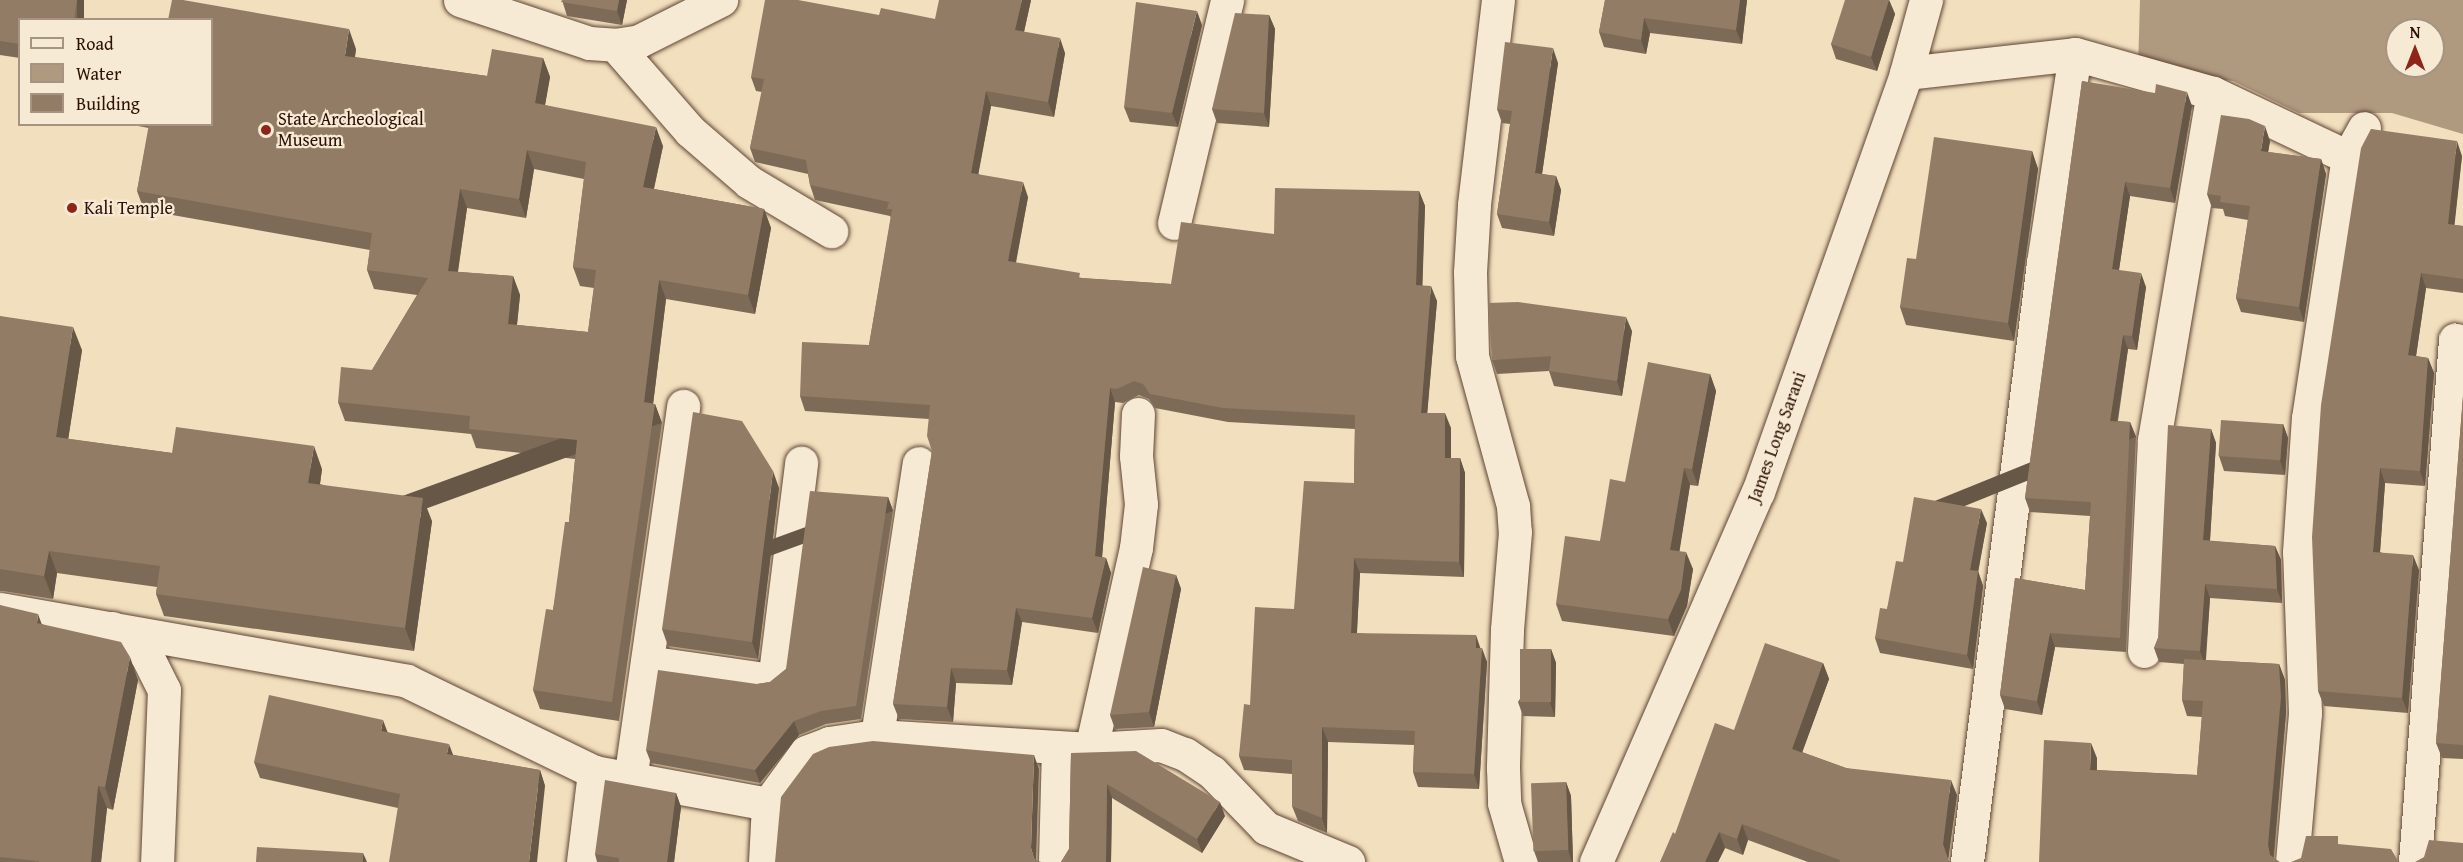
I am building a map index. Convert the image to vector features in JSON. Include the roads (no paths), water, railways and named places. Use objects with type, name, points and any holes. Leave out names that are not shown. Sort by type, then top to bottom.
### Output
[{"type":"street","points":[[460,0],[590,43],[615,45],[639,41],[721,0]]},
{"type":"street","points":[[1174,223],[1227,0]]},
{"type":"street","points":[[1498,0],[1474,205],[1472,346],[1495,449],[1513,506],[1515,531],[1507,630],[1503,768],[1504,803],[1521,862]]},
{"type":"street","name":"James Long Sarani","points":[[1596,862],[1758,492],[1906,73],[1926,0]]},
{"type":"street","points":[[615,45],[690,131],[748,182],[831,231]]},
{"type":"street","points":[[1906,73],[2075,54],[2213,93],[2348,157]]},
{"type":"street","points":[[1967,862],[2043,263],[2075,54]]},
{"type":"street","points":[[2144,651],[2154,440],[2213,93]]},
{"type":"street","points":[[2292,862],[2305,713],[2299,552],[2308,418],[2348,157],[2364,128]]},
{"type":"street","points":[[2415,862],[2455,340]]},
{"type":"street","points":[[630,780],[683,406]]},
{"type":"street","points":[[1091,749],[1136,548],[1141,504],[1136,456],[1138,414]]},
{"type":"street","points":[[647,662],[765,679],[775,673],[801,463]]},
{"type":"street","points":[[877,736],[920,463]]},
{"type":"street","points":[[0,609],[407,681],[594,772],[768,804]]},
{"type":"street","points":[[112,628],[146,654],[164,690],[157,862]]},
{"type":"street","points":[[765,862],[768,804],[806,752],[829,743],[877,736],[1058,748],[1091,749],[1161,745],[1185,754],[1212,772],[1266,828],[1348,862]]},
{"type":"street","points":[[1054,862],[1058,748]]},
{"type":"street","points":[[583,862],[594,772]]},
{"type":"water","points":[[2140,0],[2463,0],[2463,134],[2392,113],[2299,113],[2233,81],[2138,69]]},
{"type":"place","name":"State Archeological Museum","points":[[266,130]]},
{"type":"place","name":"Kali Temple","points":[[72,208]]}]
